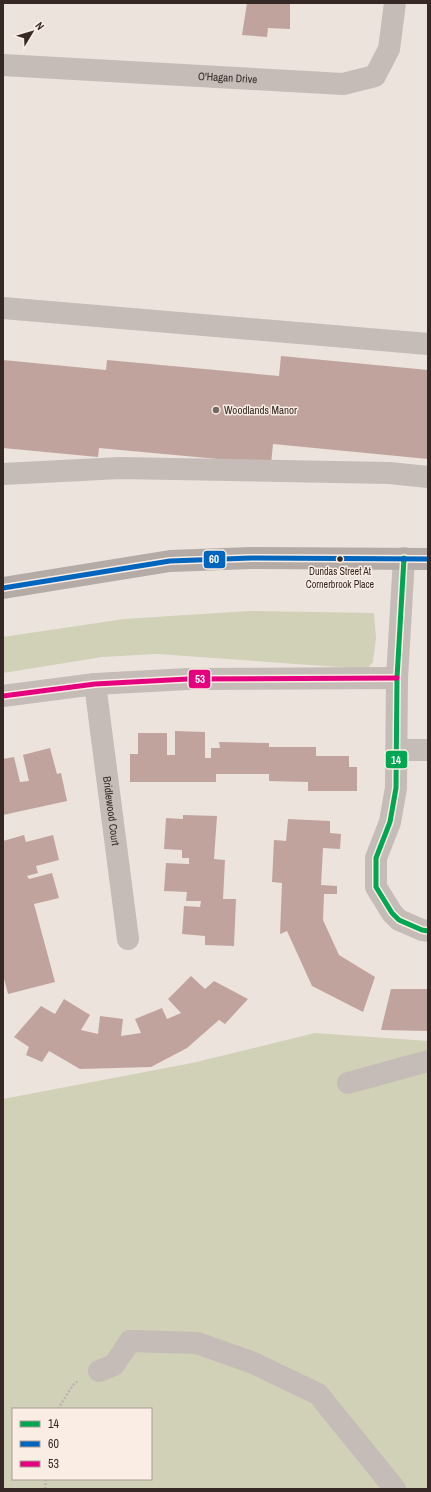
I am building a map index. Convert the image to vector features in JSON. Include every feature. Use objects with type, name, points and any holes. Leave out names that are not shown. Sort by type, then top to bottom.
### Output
[{"type":"main road","points":[[3,588],[170,562],[252,558],[428,559]]},
{"type":"street","name":"O'Hagan Drive","points":[[3,65],[343,84],[375,76],[389,49],[395,3]]},
{"type":"street","points":[[3,308],[428,344]]},
{"type":"street","points":[[3,474],[120,468],[389,473],[428,477]]},
{"type":"street","points":[[404,558],[397,678],[396,788],[390,822],[376,858],[376,888],[392,914],[399,920],[428,931]]},
{"type":"street","points":[[3,696],[95,684],[188,679],[397,678]]},
{"type":"street","name":"Bridlewood Court","points":[[95,684],[128,939]]},
{"type":"street","points":[[396,750],[428,750]]},
{"type":"street","points":[[348,1082],[428,1061]]},
{"type":"street","points":[[99,1371],[114,1365],[130,1341],[196,1343],[251,1362],[318,1394],[395,1489]]},
{"type":"path","points":[[59,1408],[73,1385],[83,1376],[99,1371]]},
{"type":"green space","points":[[249,611],[374,613],[376,638],[373,662],[367,669],[157,654],[102,657],[3,673],[3,637],[124,619]]},
{"type":"green space","points":[[315,1033],[428,1041],[428,1489],[3,1489],[3,1099],[192,1063]]},
{"type":"building","points":[[247,3],[290,3],[290,29],[268,28],[267,37],[242,35]]},
{"type":"building","name":"Woodlands Manor","points":[[281,356],[428,370],[428,459],[273,444],[271,464],[99,448],[98,457],[3,448],[3,360],[106,370],[107,360],[279,376]]},
{"type":"building","points":[[175,731],[205,732],[205,758],[211,758],[211,748],[220,748],[219,742],[269,743],[269,747],[316,747],[316,756],[349,756],[349,767],[357,767],[357,791],[308,791],[308,782],[269,781],[269,774],[216,774],[216,782],[130,782],[130,754],[138,754],[138,733],[167,733],[167,755],[175,755]]},
{"type":"building","points":[[50,748],[57,774],[61,773],[67,801],[3,815],[3,759],[14,757],[20,782],[29,781],[23,755]]},
{"type":"building","points":[[183,815],[217,816],[214,859],[225,860],[223,899],[236,899],[234,946],[205,945],[205,936],[182,934],[184,906],[200,907],[201,901],[186,901],[187,892],[164,891],[166,863],[189,864],[189,858],[182,858],[182,850],[164,849],[166,818],[183,819]]},
{"type":"building","points":[[288,819],[330,821],[330,833],[341,834],[340,849],[323,848],[321,885],[337,886],[337,894],[324,894],[323,920],[339,955],[375,977],[363,1012],[312,986],[287,931],[280,934],[282,883],[272,882],[274,840],[286,841]]},
{"type":"building","points":[[24,835],[26,842],[53,835],[59,860],[36,866],[38,873],[27,876],[29,879],[52,873],[59,898],[34,904],[55,982],[8,994],[3,975],[3,841]]},
{"type":"building","points":[[191,976],[205,989],[214,981],[248,999],[225,1024],[219,1020],[187,1048],[151,1067],[80,1069],[49,1051],[42,1062],[26,1055],[29,1047],[14,1037],[41,1006],[55,1014],[64,999],[90,1015],[81,1030],[98,1034],[100,1016],[123,1019],[121,1036],[141,1033],[135,1019],[162,1008],[167,1019],[181,1013],[168,999]]},
{"type":"building","points":[[391,989],[428,989],[428,1031],[381,1030]]},
{"type":"transit line","name":"60","points":[[3,588],[170,561],[251,558],[428,559]]},
{"type":"transit line","name":"14","points":[[404,558],[397,678],[396,788],[390,822],[376,858],[376,887],[392,913],[399,920],[428,931]]},
{"type":"transit line","name":"53","points":[[3,696],[95,684],[188,679],[397,678]]},
{"type":"place","name":"Woodlands Manor","points":[[216,410]]},
{"type":"place","name":"Dundas Street At Cornerbrook Place","points":[[340,559]]}]
